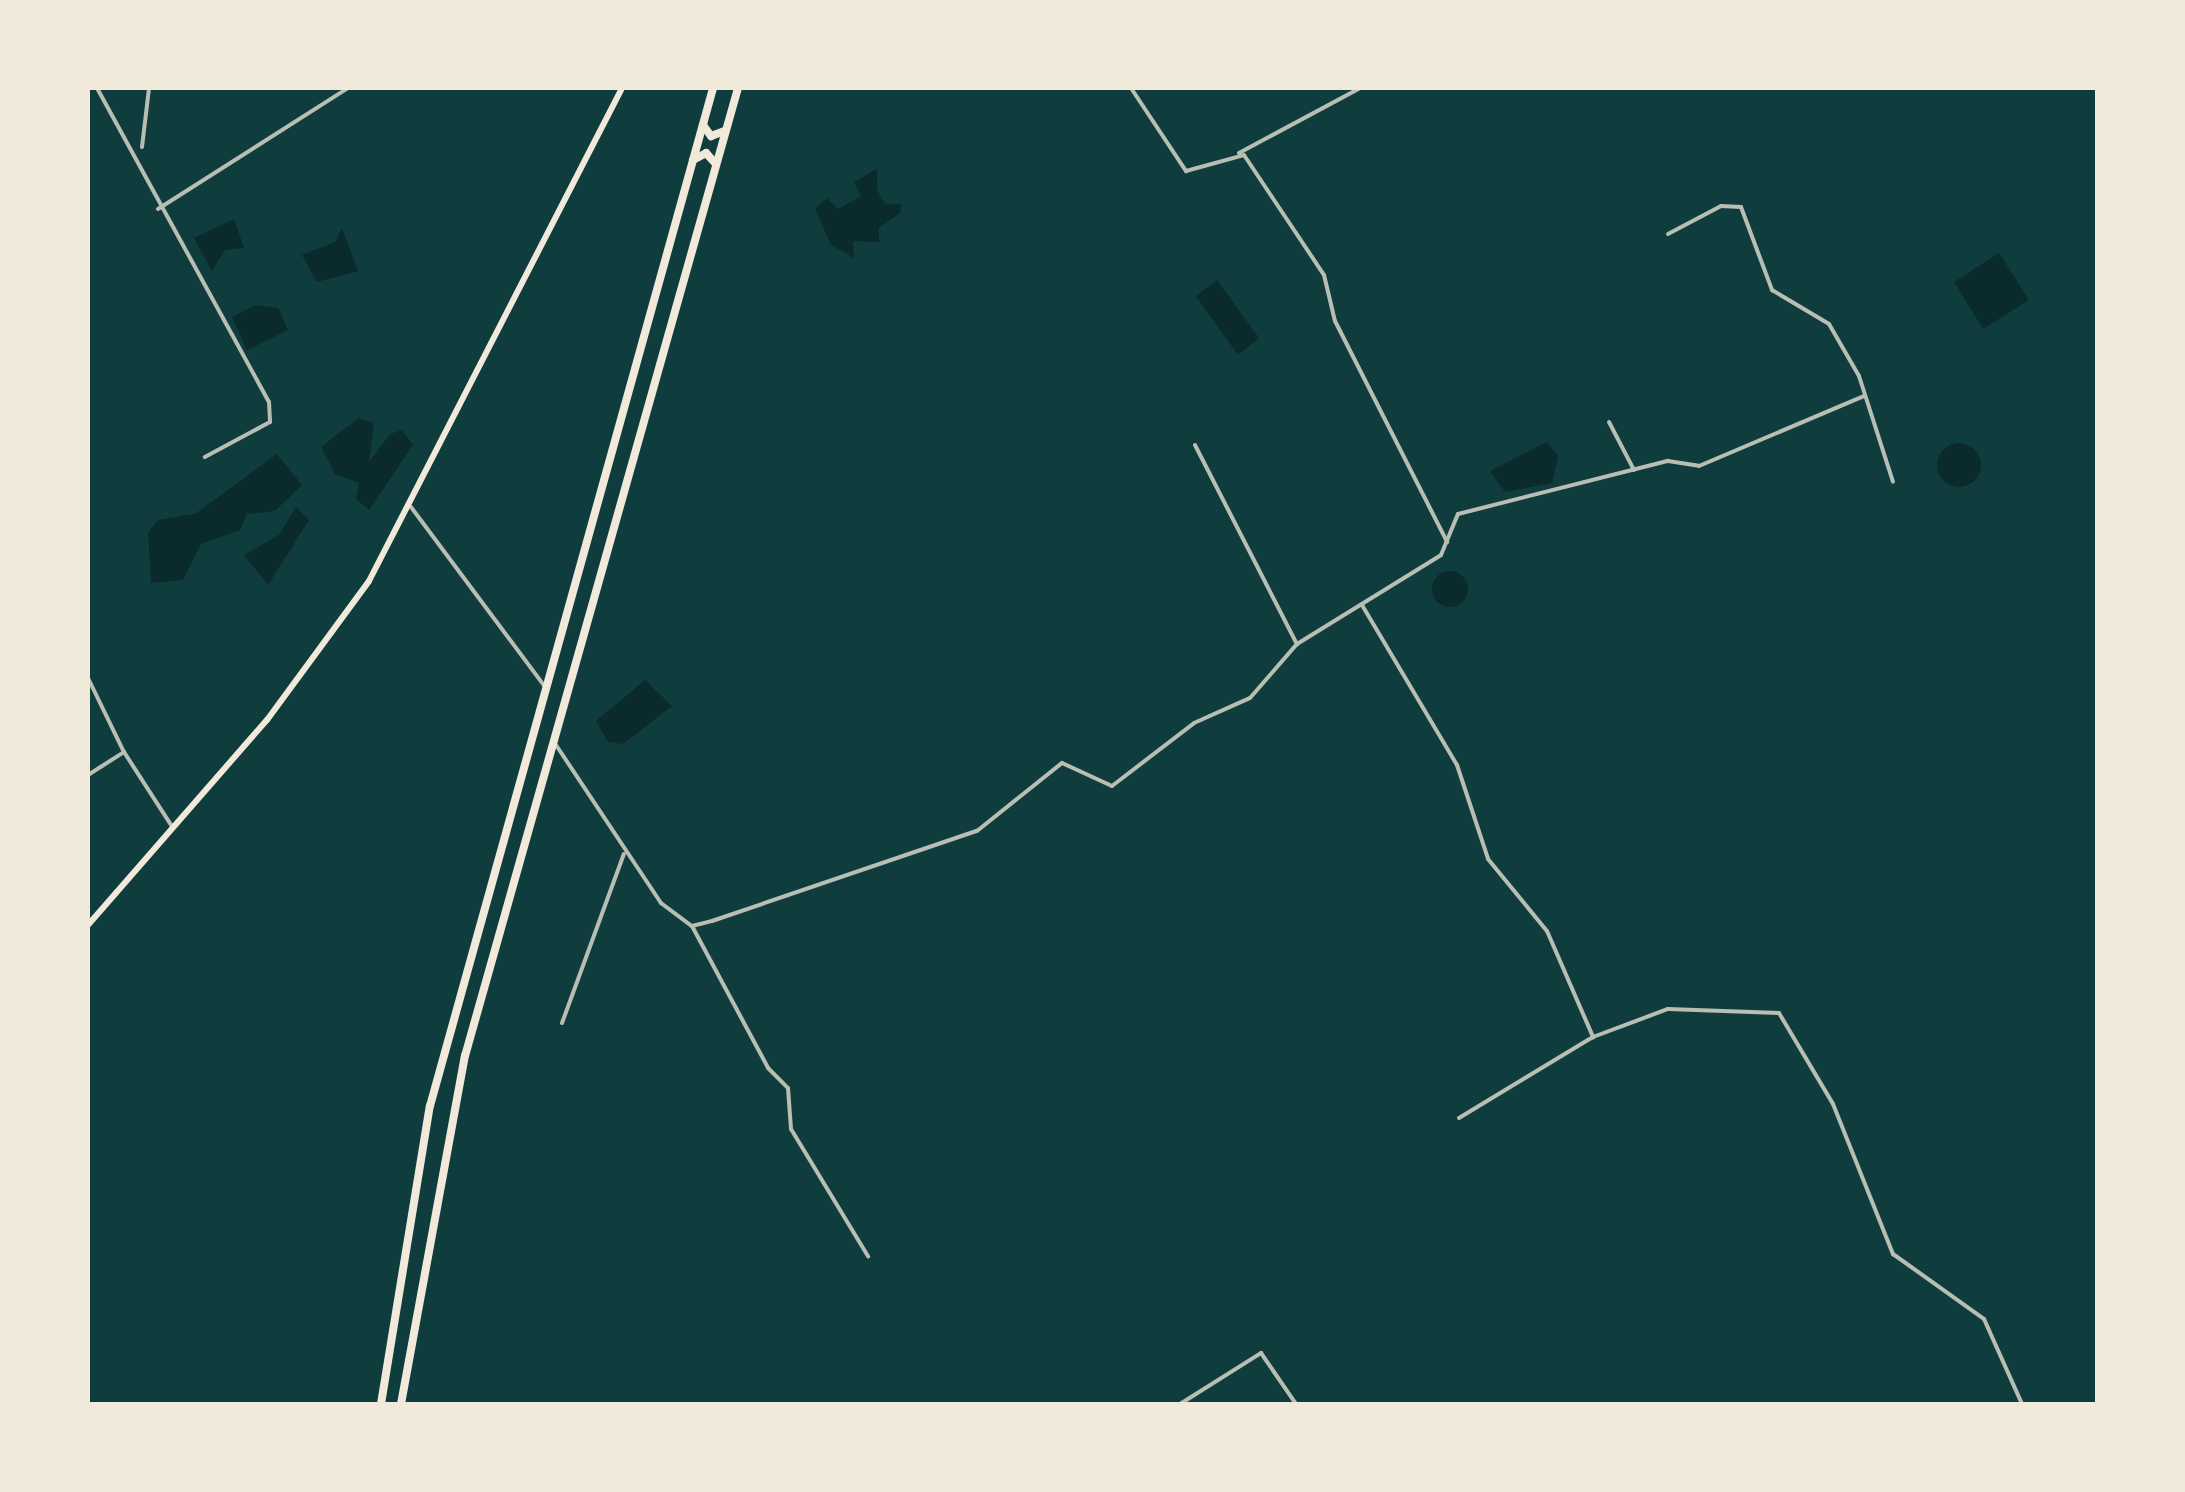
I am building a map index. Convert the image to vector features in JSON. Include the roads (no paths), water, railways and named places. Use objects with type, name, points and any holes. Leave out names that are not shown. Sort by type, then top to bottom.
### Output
[{"type":"highway","points":[[381,1404],[430,1106],[712,88]]},
{"type":"highway","points":[[401,1404],[452,1106],[738,88]]},
{"type":"highway","points":[[704,121],[710,136],[726,130]]},
{"type":"highway","points":[[693,160],[706,153],[716,165]]},
{"type":"main road","points":[[88,925],[311,665],[411,508],[622,88]]},
{"type":"street","points":[[97,88],[158,209],[270,402],[270,422],[205,457]]},
{"type":"street","points":[[142,148],[149,88]]},
{"type":"street","points":[[158,209],[348,88]]},
{"type":"street","points":[[1131,88],[1186,170],[1240,152],[1360,88]]},
{"type":"street","points":[[1240,152],[1324,275],[1336,321],[1446,542]]},
{"type":"street","points":[[1668,234],[1721,206],[1741,207],[1772,290],[1829,324],[1864,396],[1893,482]]},
{"type":"street","points":[[692,926],[823,890],[976,831],[1062,763],[1112,786],[1194,723],[1250,698],[1297,644],[1441,556],[1458,514],[1668,460],[1699,466],[1864,396]]},
{"type":"street","points":[[1608,422],[1634,470]]},
{"type":"street","points":[[1194,446],[1297,644]]},
{"type":"street","points":[[411,508],[545,687]]},
{"type":"street","points":[[1362,605],[1457,765],[1488,860],[1547,931],[1593,1037]]},
{"type":"street","points":[[88,678],[124,752],[173,828]]},
{"type":"street","points":[[552,742],[624,854],[692,926],[768,1068],[788,1088],[791,1129],[868,1256]]},
{"type":"street","points":[[88,774],[124,752]]},
{"type":"street","points":[[562,1023],[624,854]]},
{"type":"street","points":[[1459,1118],[1593,1037],[1668,1008],[1779,1013],[1833,1104],[1893,1254],[1984,1319],[2022,1404]]},
{"type":"street","points":[[1180,1404],[1261,1354],[1296,1404]]},
{"type":"water","points":[[877,169],[877,190],[885,204],[901,204],[900,213],[879,228],[879,242],[853,241],[854,258],[831,245],[815,209],[827,198],[838,209],[861,196],[854,182]]},
{"type":"water","points":[[234,219],[244,248],[225,250],[212,271],[194,238]]},
{"type":"water","points":[[342,228],[358,271],[317,282],[302,255],[335,242]]},
{"type":"water","points":[[1999,253],[2029,300],[1983,329],[1954,282]]},
{"type":"water","points":[[1217,280],[1259,338],[1238,355],[1196,296]]},
{"type":"water","points":[[256,305],[278,308],[288,330],[247,350],[232,317]]},
{"type":"water","points":[[359,418],[374,423],[369,462],[390,434],[402,430],[413,445],[369,510],[356,499],[359,483],[335,474],[321,447]]},
{"type":"water","points":[[1547,442],[1558,456],[1552,483],[1505,492],[1490,471]]},
{"type":"water","points":[[1959,443],[1975,449],[1981,465],[1975,481],[1959,487],[1943,481],[1937,465],[1943,449]]},
{"type":"water","points":[[277,454],[302,485],[275,511],[247,514],[240,530],[201,544],[183,580],[151,583],[148,533],[158,520],[195,514]]},
{"type":"water","points":[[296,507],[309,520],[268,585],[244,555],[279,535]]},
{"type":"water","points":[[1450,571],[1463,576],[1468,589],[1463,602],[1450,607],[1437,602],[1432,589],[1437,576]]},
{"type":"water","points":[[645,680],[672,706],[623,744],[608,742],[596,721]]}]
